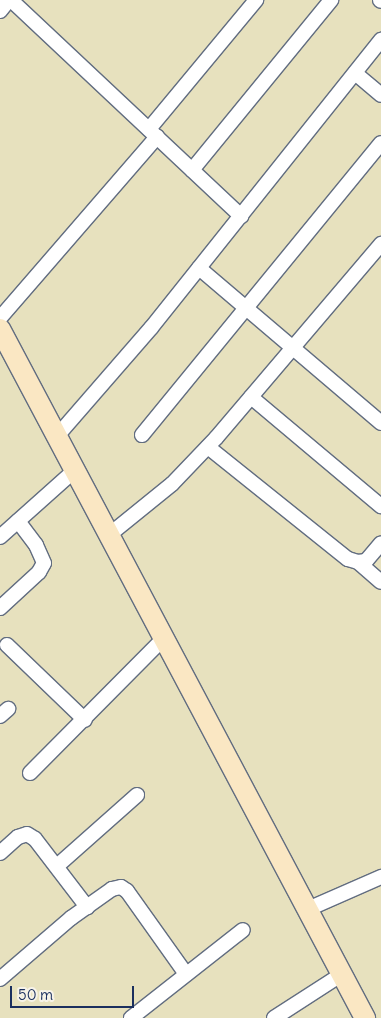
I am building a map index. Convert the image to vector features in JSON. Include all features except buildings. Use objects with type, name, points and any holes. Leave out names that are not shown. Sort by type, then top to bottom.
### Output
[{"type":"main road","points":[[0,328],[365,1018]]},
{"type":"street","points":[[0,11],[10,0],[241,216]]},
{"type":"street","points":[[0,318],[153,133],[256,0]]},
{"type":"street","points":[[192,170],[331,0]]},
{"type":"street","points":[[57,436],[199,268],[381,40]]},
{"type":"street","points":[[355,73],[381,95]]},
{"type":"street","points":[[142,435],[381,144]]},
{"type":"street","points":[[109,535],[172,484],[208,447],[381,244]]},
{"type":"street","points":[[199,268],[291,349],[381,423]]},
{"type":"street","points":[[251,397],[381,506]]},
{"type":"street","points":[[208,447],[334,549],[358,562],[381,582]]},
{"type":"street","points":[[0,537],[75,470]]},
{"type":"street","points":[[0,608],[39,572],[44,563],[40,550],[18,520]]},
{"type":"street","points":[[358,562],[366,561],[381,543]]},
{"type":"street","points":[[30,773],[164,638]]},
{"type":"street","points":[[7,645],[84,720]]},
{"type":"street","points":[[57,866],[137,795]]},
{"type":"street","points":[[0,853],[18,837],[27,834],[35,839],[87,907]]},
{"type":"street","points":[[308,909],[381,877]]},
{"type":"street","points":[[0,979],[87,907],[112,888],[121,887],[127,891],[186,974]]},
{"type":"street","points":[[131,1018],[243,930]]},
{"type":"street","points":[[274,1018],[342,974]]}]
